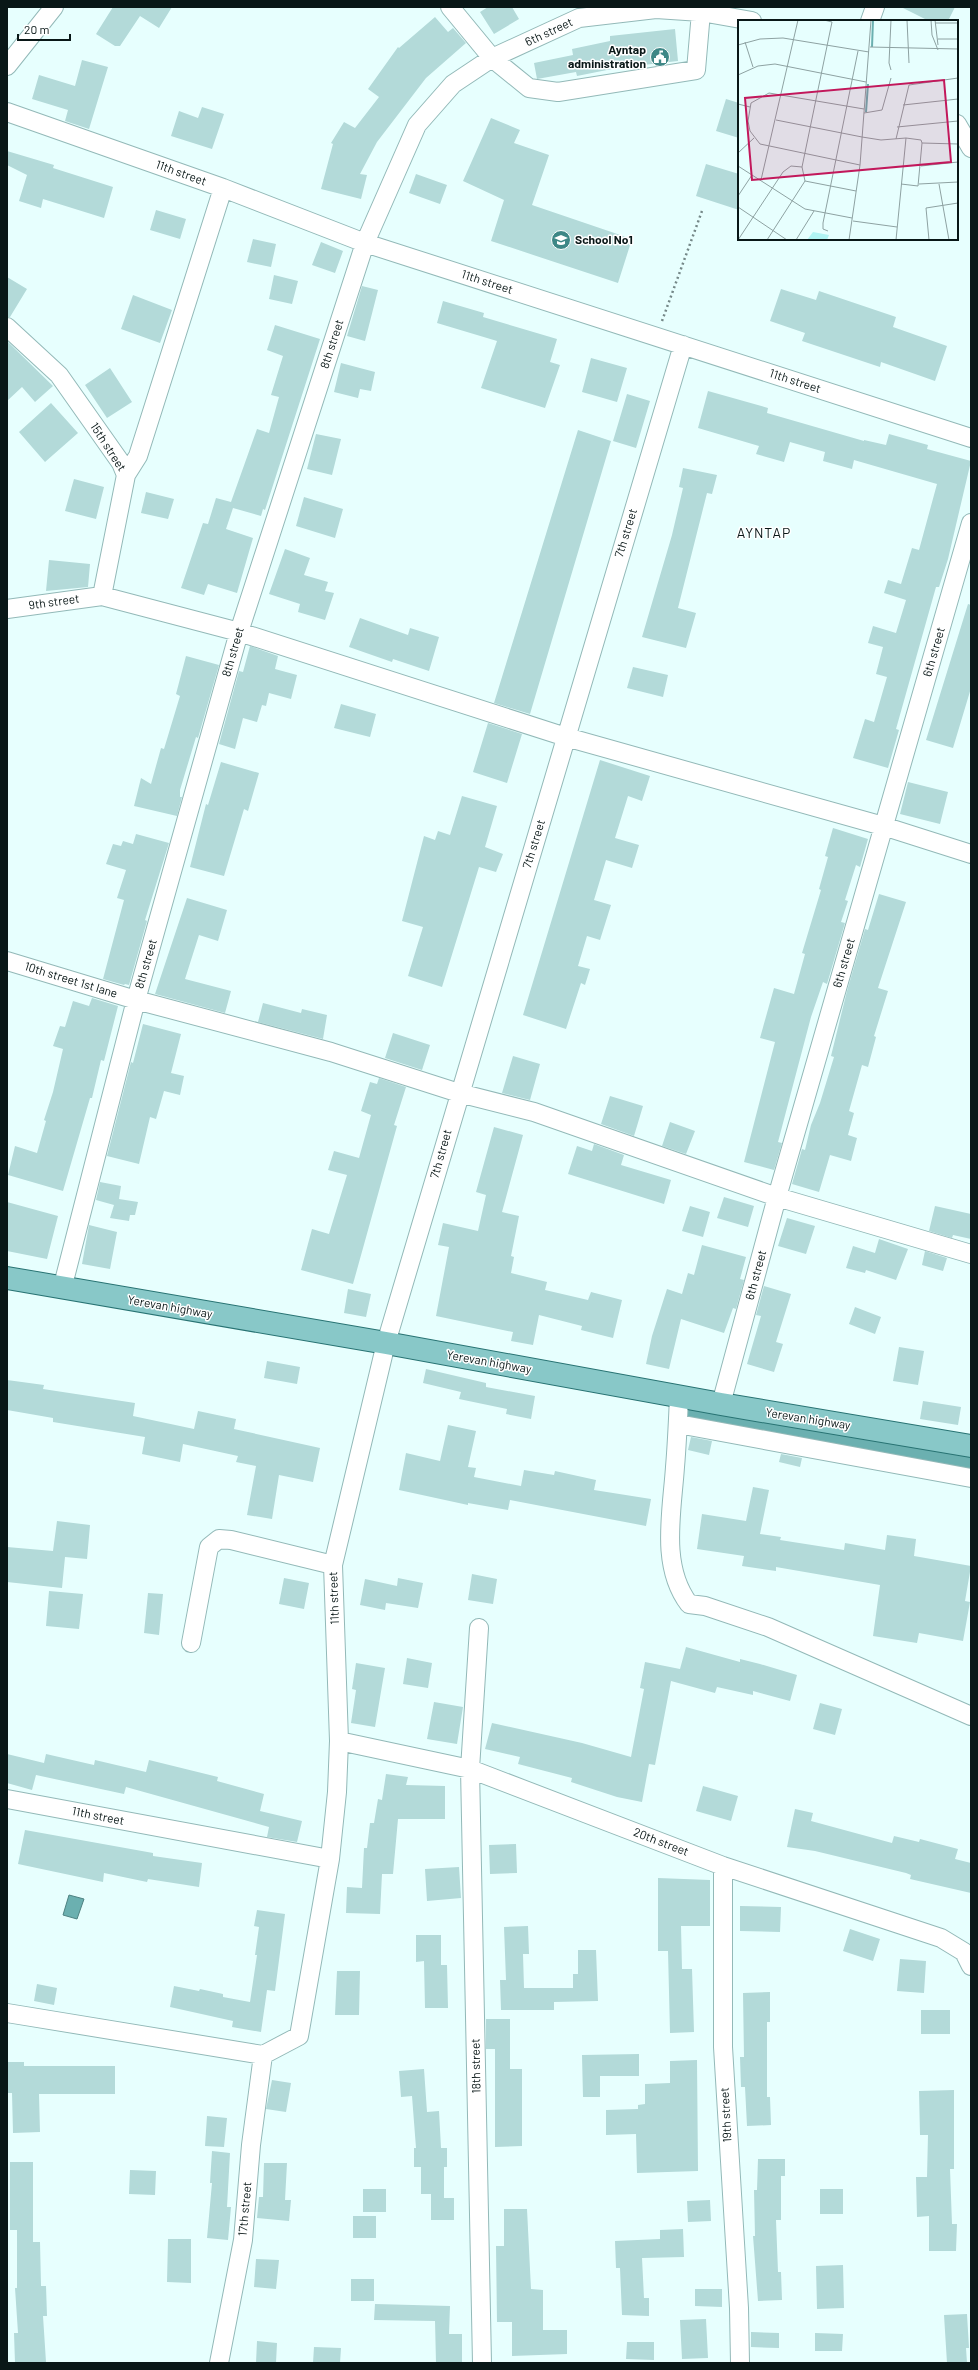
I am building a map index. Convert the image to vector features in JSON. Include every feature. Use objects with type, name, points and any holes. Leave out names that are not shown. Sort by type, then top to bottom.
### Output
[{"type":"main road","name":"Yerevan highway","points":[[7,1278],[62,1289],[386,1343],[679,1397],[971,1446]]},
{"type":"street","points":[[7,66],[54,7]]},
{"type":"street","points":[[450,7],[492,58],[529,88],[558,92],[696,70],[701,12]]},
{"type":"street","points":[[870,20],[875,7]]},
{"type":"street","name":"6th street","points":[[492,58],[579,18],[656,8],[701,12],[746,20]]},
{"type":"street","name":"8th street","points":[[62,1289],[136,1000],[239,632],[365,243],[417,125],[453,84],[492,58]]},
{"type":"street","name":"11th street","points":[[7,112],[223,188],[365,243],[971,438]]},
{"type":"street","points":[[958,126],[971,148]]},
{"type":"street","points":[[126,475],[138,456],[223,188]]},
{"type":"street","name":"15th street","points":[[7,327],[59,375],[121,463],[126,475],[102,596]]},
{"type":"street","name":"7th street","points":[[386,1343],[459,1093],[683,345]]},
{"type":"street","name":"6th street","points":[[720,1404],[777,1197],[971,523]]},
{"type":"street","points":[[102,596],[239,632],[566,737],[883,826],[971,854]]},
{"type":"street","name":"9th street","points":[[7,609],[102,596]]},
{"type":"street","name":"10th street 1st lane","points":[[7,961],[136,1000],[331,1052],[459,1093],[534,1112],[777,1197],[971,1254]]},
{"type":"street","name":"11th street","points":[[263,2055],[299,2036],[330,1860],[337,1792],[339,1741],[333,1565],[386,1343]]},
{"type":"street","points":[[679,1397],[670,1535],[674,1570],[679,1591],[689,1604],[705,1606],[768,1627],[971,1716]]},
{"type":"street","points":[[678,1424],[971,1478]]},
{"type":"street","points":[[191,1643],[208,1547],[220,1539],[231,1540],[333,1565]]},
{"type":"street","name":"18th street","points":[[479,1628],[470,1768],[482,2363]]},
{"type":"street","name":"20th street","points":[[339,1741],[470,1768],[723,1866],[941,1938],[964,1952],[971,1966]]},
{"type":"street","name":"11th street","points":[[7,1799],[330,1860]]},
{"type":"street","name":"19th street","points":[[723,1866],[723,2048],[739,2308],[740,2363]]},
{"type":"street","points":[[7,2013],[263,2055]]},
{"type":"street","name":"17th street","points":[[219,2363],[243,2240],[251,2145],[263,2055]]},
{"type":"path","points":[[657,336],[702,211]]},
{"type":"water","points":[[69,1895],[84,1899],[77,1919],[63,1915]]},
{"type":"building","points":[[113,7],[172,7],[159,28],[140,16],[120,46],[115,46],[96,34]]},
{"type":"building","points":[[488,7],[512,7],[519,19],[494,34],[480,12]]},
{"type":"building","points":[[901,7],[955,7],[948,20],[927,20]]},
{"type":"building","points":[[435,17],[448,32],[453,28],[466,43],[426,78],[377,142],[360,174],[367,175],[361,199],[321,189],[333,144],[331,143],[344,122],[355,128],[379,97],[368,89],[398,47],[399,48]]},
{"type":"building","points":[[675,29],[678,61],[617,68],[577,76],[576,72],[537,79],[534,63],[573,55],[572,49],[610,41],[610,36]]},
{"type":"building","points":[[82,60],[108,67],[89,129],[65,121],[68,110],[32,99],[39,75],[75,86]]},
{"type":"building","points":[[726,99],[738,103],[738,138],[716,131]]},
{"type":"building","points":[[202,107],[224,114],[212,149],[171,136],[179,111],[198,118]]},
{"type":"building","points":[[491,118],[520,130],[514,143],[549,155],[532,205],[632,239],[618,283],[491,241],[504,200],[463,181]]},
{"type":"building","points":[[7,151],[54,165],[53,168],[113,187],[104,218],[43,199],[41,208],[19,201],[27,175],[7,165]]},
{"type":"building","points":[[706,164],[738,174],[738,210],[696,196]]},
{"type":"building","points":[[416,174],[447,185],[440,204],[409,193]]},
{"type":"building","points":[[156,210],[186,219],[180,239],[150,230]]},
{"type":"building","points":[[253,239],[276,244],[271,267],[247,262]]},
{"type":"building","points":[[321,242],[343,251],[335,273],[312,265]]},
{"type":"building","points":[[274,275],[298,281],[292,304],[269,299]]},
{"type":"building","points":[[7,277],[27,289],[10,317],[7,317]]},
{"type":"building","points":[[362,286],[378,290],[365,341],[347,336]]},
{"type":"building","points":[[781,289],[816,300],[819,291],[896,317],[893,327],[947,346],[935,381],[881,362],[880,367],[802,341],[805,333],[770,321]]},
{"type":"building","points":[[133,295],[172,310],[160,343],[121,329]]},
{"type":"building","points":[[443,301],[484,313],[483,317],[557,339],[550,362],[560,365],[545,408],[481,388],[497,341],[437,323]]},
{"type":"building","points":[[275,325],[320,339],[265,510],[263,509],[261,516],[233,508],[226,529],[253,538],[237,593],[208,584],[204,595],[181,588],[203,523],[208,524],[216,498],[231,502],[257,429],[269,433],[279,397],[271,395],[283,356],[267,350]]},
{"type":"building","points":[[7,341],[53,386],[35,402],[22,387],[7,401]]},
{"type":"building","points":[[591,358],[627,368],[617,402],[582,392]]},
{"type":"building","points":[[341,363],[375,372],[371,391],[360,389],[358,398],[334,392]]},
{"type":"building","points":[[110,368],[132,402],[107,418],[85,385]]},
{"type":"building","points":[[708,391],[768,408],[767,413],[864,441],[886,445],[889,434],[928,445],[927,449],[971,461],[948,559],[939,587],[936,587],[896,729],[899,730],[888,768],[853,758],[865,719],[874,722],[887,677],[876,674],[883,647],[868,643],[873,626],[896,633],[906,600],[884,593],[888,580],[901,584],[912,548],[919,550],[937,484],[854,460],[852,469],[823,461],[825,452],[790,442],[784,462],[756,454],[759,446],[698,428]]},
{"type":"building","points":[[627,394],[650,401],[636,448],[613,441]]},
{"type":"building","points":[[51,403],[78,433],[45,462],[19,432]]},
{"type":"building","points":[[578,430],[611,441],[530,714],[494,703]]},
{"type":"building","points":[[316,434],[341,439],[332,475],[307,469]]},
{"type":"building","points":[[683,468],[717,475],[712,494],[707,493],[678,608],[696,613],[686,648],[642,637],[672,535],[683,488],[679,487]]},
{"type":"building","points":[[74,479],[104,487],[96,519],[65,511]]},
{"type":"building","points":[[146,492],[174,499],[168,519],[141,513]]},
{"type":"building","points":[[304,497],[343,509],[335,538],[296,526]]},
{"type":"building","points":[[285,549],[310,558],[304,575],[328,582],[325,591],[334,593],[325,620],[298,612],[300,604],[269,594]]},
{"type":"building","points":[[49,560],[90,564],[88,587],[46,591]]},
{"type":"building","points":[[968,604],[971,605],[971,688],[953,748],[926,740]]},
{"type":"building","points":[[360,618],[408,635],[410,628],[439,637],[429,671],[393,659],[392,662],[349,647]]},
{"type":"building","points":[[250,646],[278,656],[275,669],[297,675],[291,699],[269,693],[266,706],[262,705],[257,722],[243,718],[235,749],[219,744],[239,671],[243,672]]},
{"type":"building","points":[[186,656],[219,665],[198,738],[196,737],[180,790],[180,797],[182,797],[177,816],[134,806],[141,778],[151,784],[161,748],[164,749],[180,696],[176,694]]},
{"type":"building","points":[[633,667],[668,675],[663,697],[627,688]]},
{"type":"building","points":[[341,704],[376,714],[370,737],[334,728]]},
{"type":"building","points":[[488,723],[522,734],[507,783],[473,772]]},
{"type":"building","points":[[600,760],[650,776],[642,801],[628,796],[615,838],[639,845],[632,868],[606,860],[594,900],[611,905],[600,940],[587,936],[578,966],[590,969],[585,985],[581,983],[566,1029],[523,1015]]},
{"type":"building","points":[[221,762],[259,773],[248,811],[244,809],[224,876],[190,867],[206,804],[208,805]]},
{"type":"building","points":[[908,782],[948,792],[940,824],[900,814]]},
{"type":"building","points":[[462,796],[497,806],[485,847],[503,854],[496,872],[479,867],[442,987],[408,976],[423,927],[402,921],[424,836],[435,840],[438,831],[450,835]]},
{"type":"building","points":[[833,828],[868,839],[860,867],[856,865],[845,900],[848,901],[841,922],[845,923],[827,984],[823,982],[811,1017],[778,1142],[782,1143],[774,1170],[744,1162],[775,1042],[760,1038],[774,988],[794,994],[805,954],[802,953],[821,890],[819,889],[828,857],[825,856]]},
{"type":"building","points":[[136,834],[169,843],[145,920],[147,921],[129,985],[124,985],[103,979],[124,900],[117,898],[126,870],[106,864],[113,844],[121,846],[123,841],[133,844]]},
{"type":"building","points":[[879,894],[906,902],[878,988],[888,991],[874,1036],[876,1037],[868,1067],[862,1065],[849,1111],[854,1113],[848,1135],[857,1138],[851,1161],[830,1155],[819,1192],[792,1184],[802,1149],[805,1150],[811,1125],[820,1103],[834,1057],[831,1056],[847,991],[865,929],[868,930]]},
{"type":"building","points":[[187,898],[227,910],[218,941],[199,935],[185,979],[231,991],[225,1013],[155,994]]},
{"type":"building","points":[[92,998],[118,1006],[104,1061],[101,1060],[92,1098],[90,1098],[63,1191],[8,1175],[15,1146],[37,1153],[46,1121],[44,1120],[53,1092],[63,1049],[53,1046],[60,1026],[65,1027],[73,1001],[89,1006]]},
{"type":"building","points":[[263,1003],[301,1013],[302,1009],[327,1015],[323,1039],[258,1022]]},
{"type":"building","points":[[143,1024],[181,1034],[171,1073],[184,1076],[180,1095],[164,1091],[156,1119],[150,1117],[139,1164],[107,1156],[131,1062],[133,1063]]},
{"type":"building","points":[[393,1033],[430,1045],[422,1070],[385,1058]]},
{"type":"building","points":[[513,1056],[540,1064],[530,1100],[502,1093]]},
{"type":"building","points":[[379,1078],[406,1087],[394,1125],[397,1126],[353,1284],[301,1270],[312,1229],[329,1234],[347,1175],[328,1170],[334,1151],[359,1158],[371,1115],[361,1111],[370,1082],[377,1084]]},
{"type":"building","points":[[610,1096],[643,1106],[634,1136],[601,1124]]},
{"type":"building","points":[[670,1122],[695,1131],[686,1154],[662,1146]]},
{"type":"building","points":[[494,1127],[523,1135],[502,1212],[519,1216],[511,1256],[514,1257],[511,1273],[547,1282],[545,1290],[588,1300],[591,1292],[622,1300],[613,1338],[581,1330],[582,1326],[539,1315],[533,1345],[511,1341],[513,1332],[436,1316],[449,1247],[438,1245],[443,1223],[478,1231],[486,1195],[476,1192]]},
{"type":"building","points":[[594,1144],[624,1155],[621,1165],[671,1180],[664,1204],[568,1174],[577,1146],[592,1151]]},
{"type":"building","points":[[100,1182],[121,1186],[119,1199],[138,1202],[135,1215],[130,1215],[129,1221],[110,1218],[114,1205],[96,1200]]},
{"type":"building","points":[[724,1197],[754,1206],[748,1227],[717,1218]]},
{"type":"building","points":[[7,1202],[58,1216],[47,1259],[7,1251]]},
{"type":"building","points":[[690,1206],[710,1212],[703,1237],[682,1231]]},
{"type":"building","points":[[935,1206],[971,1214],[971,1239],[953,1235],[952,1238],[929,1231]]},
{"type":"building","points":[[787,1218],[815,1226],[806,1254],[778,1246]]},
{"type":"building","points":[[89,1225],[117,1232],[110,1269],[82,1264]]},
{"type":"building","points":[[879,1239],[908,1249],[896,1280],[866,1270],[865,1273],[846,1268],[853,1246],[875,1253]]},
{"type":"building","points":[[702,1245],[746,1257],[740,1279],[744,1280],[736,1309],[733,1308],[724,1333],[681,1319],[669,1369],[646,1364],[652,1336],[667,1289],[682,1294],[688,1273],[694,1275]]},
{"type":"building","points":[[925,1251],[947,1258],[943,1271],[922,1265]]},
{"type":"building","points":[[764,1286],[791,1294],[776,1342],[783,1344],[774,1372],[747,1364],[761,1316],[756,1315]]},
{"type":"building","points":[[348,1289],[371,1294],[366,1317],[344,1313]]},
{"type":"building","points":[[855,1307],[881,1317],[875,1334],[849,1324]]},
{"type":"building","points":[[899,1347],[924,1351],[918,1385],[893,1381]]},
{"type":"building","points":[[267,1361],[300,1367],[297,1384],[264,1378]]},
{"type":"building","points":[[426,1369],[486,1383],[486,1387],[535,1396],[531,1419],[506,1414],[507,1409],[459,1399],[461,1392],[423,1383]]},
{"type":"building","points":[[7,1380],[44,1385],[43,1389],[135,1403],[133,1416],[194,1429],[198,1411],[236,1419],[234,1429],[320,1448],[313,1482],[279,1475],[272,1519],[247,1515],[256,1466],[236,1462],[238,1456],[183,1444],[180,1462],[142,1454],[145,1437],[53,1422],[53,1418],[7,1410]]},
{"type":"building","points":[[923,1401],[961,1407],[958,1425],[920,1419]]},
{"type":"building","points":[[448,1425],[476,1431],[468,1467],[476,1468],[474,1477],[521,1486],[524,1470],[554,1475],[555,1471],[596,1480],[594,1490],[651,1499],[646,1526],[510,1500],[508,1510],[468,1503],[468,1505],[399,1490],[406,1453],[440,1461]]},
{"type":"building","points":[[691,1437],[712,1441],[709,1455],[688,1450]]},
{"type":"building","points":[[781,1454],[802,1458],[800,1467],[779,1462]]},
{"type":"building","points":[[753,1487],[769,1490],[760,1534],[781,1537],[780,1540],[844,1550],[845,1543],[885,1550],[887,1535],[916,1539],[914,1556],[971,1566],[965,1601],[970,1602],[963,1641],[919,1633],[917,1643],[873,1636],[880,1585],[776,1567],[776,1571],[742,1566],[744,1556],[697,1549],[702,1514],[746,1521]]},
{"type":"building","points":[[57,1521],[90,1525],[87,1559],[65,1557],[62,1588],[7,1582],[7,1547],[53,1551]]},
{"type":"building","points":[[472,1574],[497,1579],[493,1604],[468,1600]]},
{"type":"building","points":[[284,1578],[309,1583],[304,1609],[279,1604]]},
{"type":"building","points":[[398,1578],[423,1583],[418,1608],[386,1603],[385,1610],[360,1605],[365,1579],[397,1586]]},
{"type":"building","points":[[49,1591],[83,1594],[79,1629],[46,1626]]},
{"type":"building","points":[[148,1593],[163,1594],[159,1635],[144,1633]]},
{"type":"building","points":[[686,1647],[740,1662],[740,1659],[760,1664],[797,1675],[790,1701],[753,1691],[753,1695],[717,1687],[715,1693],[671,1681],[655,1765],[649,1764],[642,1802],[617,1797],[571,1782],[572,1778],[518,1764],[520,1757],[485,1749],[492,1723],[582,1743],[631,1757],[644,1689],[640,1688],[645,1662],[680,1669]]},
{"type":"building","points":[[407,1658],[432,1663],[428,1688],[403,1684]]},
{"type":"building","points":[[356,1663],[385,1668],[375,1727],[351,1723],[356,1690],[352,1689]]},
{"type":"building","points":[[434,1702],[463,1707],[457,1744],[427,1739]]},
{"type":"building","points":[[820,1703],[842,1709],[835,1735],[813,1729]]},
{"type":"building","points":[[7,1754],[44,1763],[46,1754],[94,1765],[95,1760],[146,1772],[149,1760],[218,1777],[217,1781],[264,1794],[260,1811],[302,1821],[297,1842],[267,1837],[269,1827],[126,1787],[124,1794],[36,1775],[32,1790],[7,1783]]},
{"type":"building","points":[[386,1774],[408,1777],[406,1785],[445,1786],[445,1819],[398,1819],[393,1874],[382,1874],[380,1914],[346,1913],[347,1887],[362,1888],[364,1848],[367,1848],[370,1823],[374,1823],[378,1799],[382,1800]]},
{"type":"building","points":[[703,1786],[738,1796],[731,1821],[696,1811]]},
{"type":"building","points":[[795,1809],[813,1813],[811,1821],[892,1843],[894,1836],[919,1842],[920,1839],[958,1849],[955,1859],[971,1863],[971,1893],[910,1879],[911,1875],[906,1873],[815,1851],[787,1847]]},
{"type":"building","points":[[25,1830],[153,1853],[153,1856],[202,1863],[199,1887],[148,1879],[147,1882],[104,1873],[103,1882],[18,1864]]},
{"type":"building","points":[[516,1844],[517,1873],[490,1874],[489,1845]]},
{"type":"building","points":[[459,1867],[461,1898],[427,1901],[425,1869]]},
{"type":"building","points":[[658,1878],[710,1880],[710,1926],[681,1926],[682,1969],[692,1969],[694,2032],[670,2033],[668,1951],[658,1951]]},
{"type":"building","points":[[740,1906],[781,1907],[780,1932],[740,1931]]},
{"type":"building","points":[[257,1910],[285,1914],[275,1991],[267,1990],[261,2032],[232,2027],[233,2021],[170,2007],[174,1986],[199,1991],[200,1989],[223,1994],[223,1997],[250,2002],[257,1955],[255,1955],[259,1927],[254,1926]]},
{"type":"building","points":[[528,1926],[529,1954],[523,1954],[524,1988],[573,1988],[573,1974],[578,1974],[578,1950],[596,1950],[598,2001],[554,2002],[554,2010],[501,2010],[500,1980],[506,1980],[504,1927]]},
{"type":"building","points":[[850,1929],[880,1939],[873,1961],[843,1951]]},
{"type":"building","points":[[416,1935],[441,1935],[441,1965],[447,1965],[448,2008],[425,2008],[424,1961],[416,1962]]},
{"type":"building","points":[[900,1959],[926,1961],[924,1993],[897,1991]]},
{"type":"building","points":[[337,1971],[360,1971],[359,2015],[335,2015]]},
{"type":"building","points":[[37,1984],[57,1988],[54,2005],[34,2001]]},
{"type":"building","points":[[770,1992],[770,2022],[767,2022],[767,2097],[770,2097],[771,2125],[747,2126],[745,2087],[741,2087],[740,2057],[744,2057],[743,1993]]},
{"type":"building","points":[[921,2010],[950,2010],[950,2034],[921,2034]]},
{"type":"building","points":[[486,2019],[510,2019],[510,2069],[522,2069],[522,2146],[495,2147],[495,2049],[486,2049]]},
{"type":"building","points":[[639,2054],[639,2076],[600,2076],[600,2097],[583,2097],[582,2055]]},
{"type":"building","points":[[697,2060],[698,2171],[637,2173],[636,2134],[606,2135],[606,2110],[638,2109],[638,2105],[645,2104],[645,2084],[670,2083],[670,2061]]},
{"type":"building","points":[[7,2062],[24,2062],[24,2066],[115,2066],[115,2094],[39,2094],[40,2132],[13,2133],[12,2093],[7,2093]]},
{"type":"building","points":[[424,2069],[427,2112],[439,2111],[441,2148],[447,2148],[447,2167],[444,2167],[444,2198],[454,2198],[454,2220],[431,2220],[431,2194],[421,2194],[421,2167],[414,2167],[414,2148],[416,2148],[412,2096],[401,2097],[399,2071]]},
{"type":"building","points":[[272,2080],[291,2083],[286,2112],[266,2109]]},
{"type":"building","points":[[954,2090],[954,2169],[950,2169],[952,2224],[957,2224],[956,2251],[929,2251],[929,2216],[917,2217],[916,2177],[927,2177],[928,2135],[920,2135],[919,2091]]},
{"type":"building","points":[[207,2116],[227,2118],[224,2147],[205,2146]]},
{"type":"building","points":[[212,2151],[230,2153],[227,2207],[231,2207],[228,2240],[207,2238],[212,2183],[210,2183]]},
{"type":"building","points":[[758,2159],[785,2159],[785,2176],[781,2176],[781,2220],[776,2220],[778,2272],[781,2272],[782,2300],[758,2301],[753,2236],[755,2236],[754,2190],[757,2190]]},
{"type":"building","points":[[10,2162],[33,2162],[33,2242],[40,2242],[41,2286],[46,2286],[47,2316],[43,2316],[46,2362],[15,2363],[14,2333],[18,2333],[15,2288],[17,2288],[17,2230],[10,2230]]},
{"type":"building","points":[[264,2163],[287,2163],[285,2200],[291,2200],[289,2221],[257,2218],[259,2197],[263,2197]]},
{"type":"building","points":[[130,2170],[156,2171],[155,2195],[129,2194]]},
{"type":"building","points":[[363,2189],[386,2189],[386,2212],[363,2212]]},
{"type":"building","points":[[820,2189],[843,2189],[843,2214],[820,2214]]},
{"type":"building","points":[[710,2200],[711,2221],[688,2222],[687,2201]]},
{"type":"building","points":[[504,2209],[527,2209],[531,2289],[543,2290],[543,2330],[567,2330],[567,2354],[512,2356],[512,2322],[497,2322],[496,2246],[504,2246]]},
{"type":"building","points":[[353,2216],[376,2216],[376,2238],[353,2238]]},
{"type":"building","points":[[683,2229],[684,2257],[642,2258],[644,2298],[649,2298],[649,2316],[622,2315],[620,2268],[616,2268],[615,2241],[660,2239],[660,2230]]},
{"type":"building","points":[[168,2239],[191,2239],[191,2283],[167,2282]]},
{"type":"building","points":[[256,2259],[279,2260],[276,2289],[254,2287]]},
{"type":"building","points":[[843,2265],[844,2308],[817,2309],[816,2266]]},
{"type":"building","points":[[351,2279],[374,2279],[374,2301],[351,2301]]},
{"type":"building","points":[[695,2289],[722,2289],[722,2307],[695,2306]]},
{"type":"building","points":[[375,2304],[450,2306],[449,2334],[462,2334],[462,2363],[436,2363],[435,2321],[374,2320]]},
{"type":"building","points":[[967,2314],[969,2348],[966,2348],[967,2363],[947,2363],[944,2315]]},
{"type":"building","points":[[706,2319],[708,2358],[682,2359],[680,2320]]},
{"type":"building","points":[[751,2332],[779,2333],[779,2348],[751,2347]]},
{"type":"building","points":[[815,2333],[843,2334],[842,2351],[815,2351]]},
{"type":"building","points":[[257,2341],[277,2343],[276,2363],[256,2363]]},
{"type":"building","points":[[627,2342],[654,2342],[654,2360],[626,2359]]},
{"type":"building","points":[[314,2347],[341,2348],[340,2363],[313,2363]]},
{"type":"waterway","points":[[687,1414],[971,1461]]},
{"type":"place","name":"Ayntap administration","points":[[660,57]]},
{"type":"place","name":"School No1","points":[[561,240]]},
{"type":"district","name":"AYNTAP","points":[[764,533]]}]
